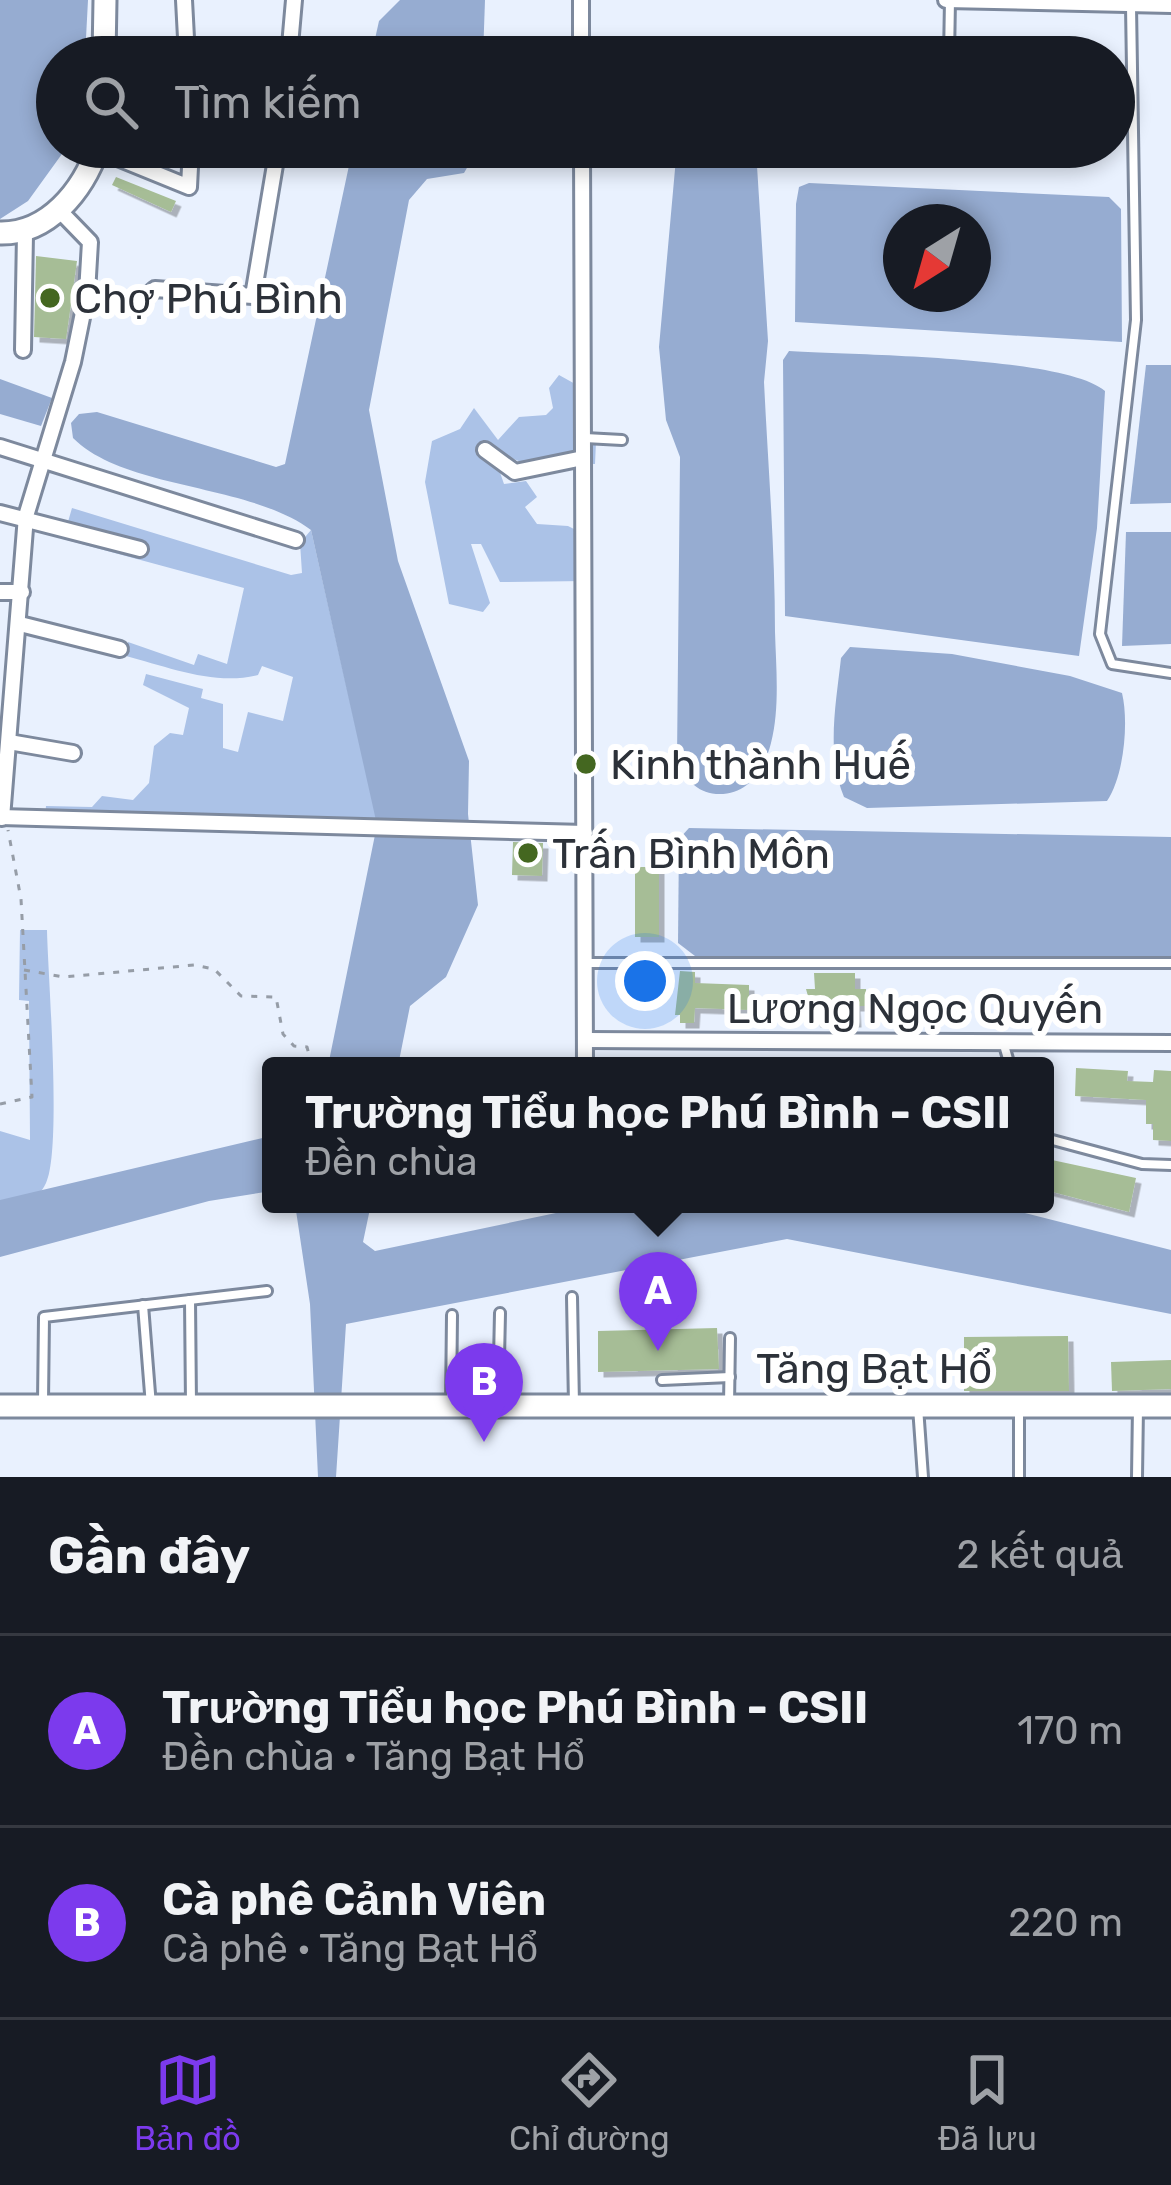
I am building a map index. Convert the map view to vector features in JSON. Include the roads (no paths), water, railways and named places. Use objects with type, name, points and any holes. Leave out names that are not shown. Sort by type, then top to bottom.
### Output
[{"type":"main road","points":[[104,36],[105,0]]},
{"type":"main road","points":[[0,233],[25,234],[58,209],[90,168]]},
{"type":"main road","name":"Tăng Bạt Hổ","points":[[0,1406],[1171,1406]]},
{"type":"street","points":[[184,0],[186,36]]},
{"type":"street","points":[[291,36],[294,0]]},
{"type":"street","points":[[581,0],[581,36]]},
{"type":"street","points":[[948,0],[1171,4]]},
{"type":"street","points":[[145,168],[189,187],[189,168]]},
{"type":"street","points":[[87,293],[134,307],[155,289],[253,296],[274,168]]},
{"type":"street","points":[[582,168],[586,1057]]},
{"type":"street","points":[[58,209],[90,242],[87,293],[26,516],[20,624],[6,709],[9,742],[1,818],[585,833]]},
{"type":"street","points":[[23,350],[25,234]]},
{"type":"street","points":[[0,447],[296,540]]},
{"type":"street","points":[[485,450],[515,472],[584,458]]},
{"type":"street","points":[[0,513],[140,548]]},
{"type":"street","points":[[0,592],[22,592]]},
{"type":"street","points":[[20,624],[120,649]]},
{"type":"street","points":[[9,742],[73,754]]},
{"type":"street","name":"Lương Ngọc Quyến","points":[[587,1040],[1171,1043]]},
{"type":"lane","points":[[948,0],[949,36]]},
{"type":"lane","points":[[1132,3],[1132,36]]},
{"type":"lane","points":[[1133,168],[1136,320],[1100,634],[1112,664],[1171,673]]},
{"type":"lane","points":[[583,438],[622,440]]},
{"type":"lane","points":[[586,963],[1171,963]]},
{"type":"lane","points":[[1002,1040],[1007,1057]]},
{"type":"lane","points":[[1054,1140],[1142,1164],[1171,1165]]},
{"type":"lane","points":[[43,1406],[44,1317],[267,1291]]},
{"type":"lane","points":[[572,1297],[574,1407]]},
{"type":"lane","points":[[190,1300],[190,1406]]},
{"type":"lane","points":[[142,1306],[151,1406]]},
{"type":"lane","points":[[498,1406],[500,1313]]},
{"type":"lane","points":[[451,1406],[452,1315]]},
{"type":"lane","points":[[729,1407],[730,1338]]},
{"type":"lane","points":[[662,1380],[730,1377]]},
{"type":"lane","points":[[917,1407],[923,1477]]},
{"type":"lane","points":[[1137,1477],[1138,1407]]},
{"type":"lane","points":[[1019,1408],[1019,1477]]},
{"type":"place","name":"Chợ Phú Bình","points":[[50,298]]},
{"type":"place","name":"Kinh thành Huế","points":[[586,764]]},
{"type":"place","name":"Trấn Bình Môn","points":[[528,853]]},
{"type":"place","name":"Trường Tiểu học Phú Bình - CSII","points":[[658,1351]]},
{"type":"place","name":"Cà phê Cảnh Viên","points":[[484,1442]]}]
